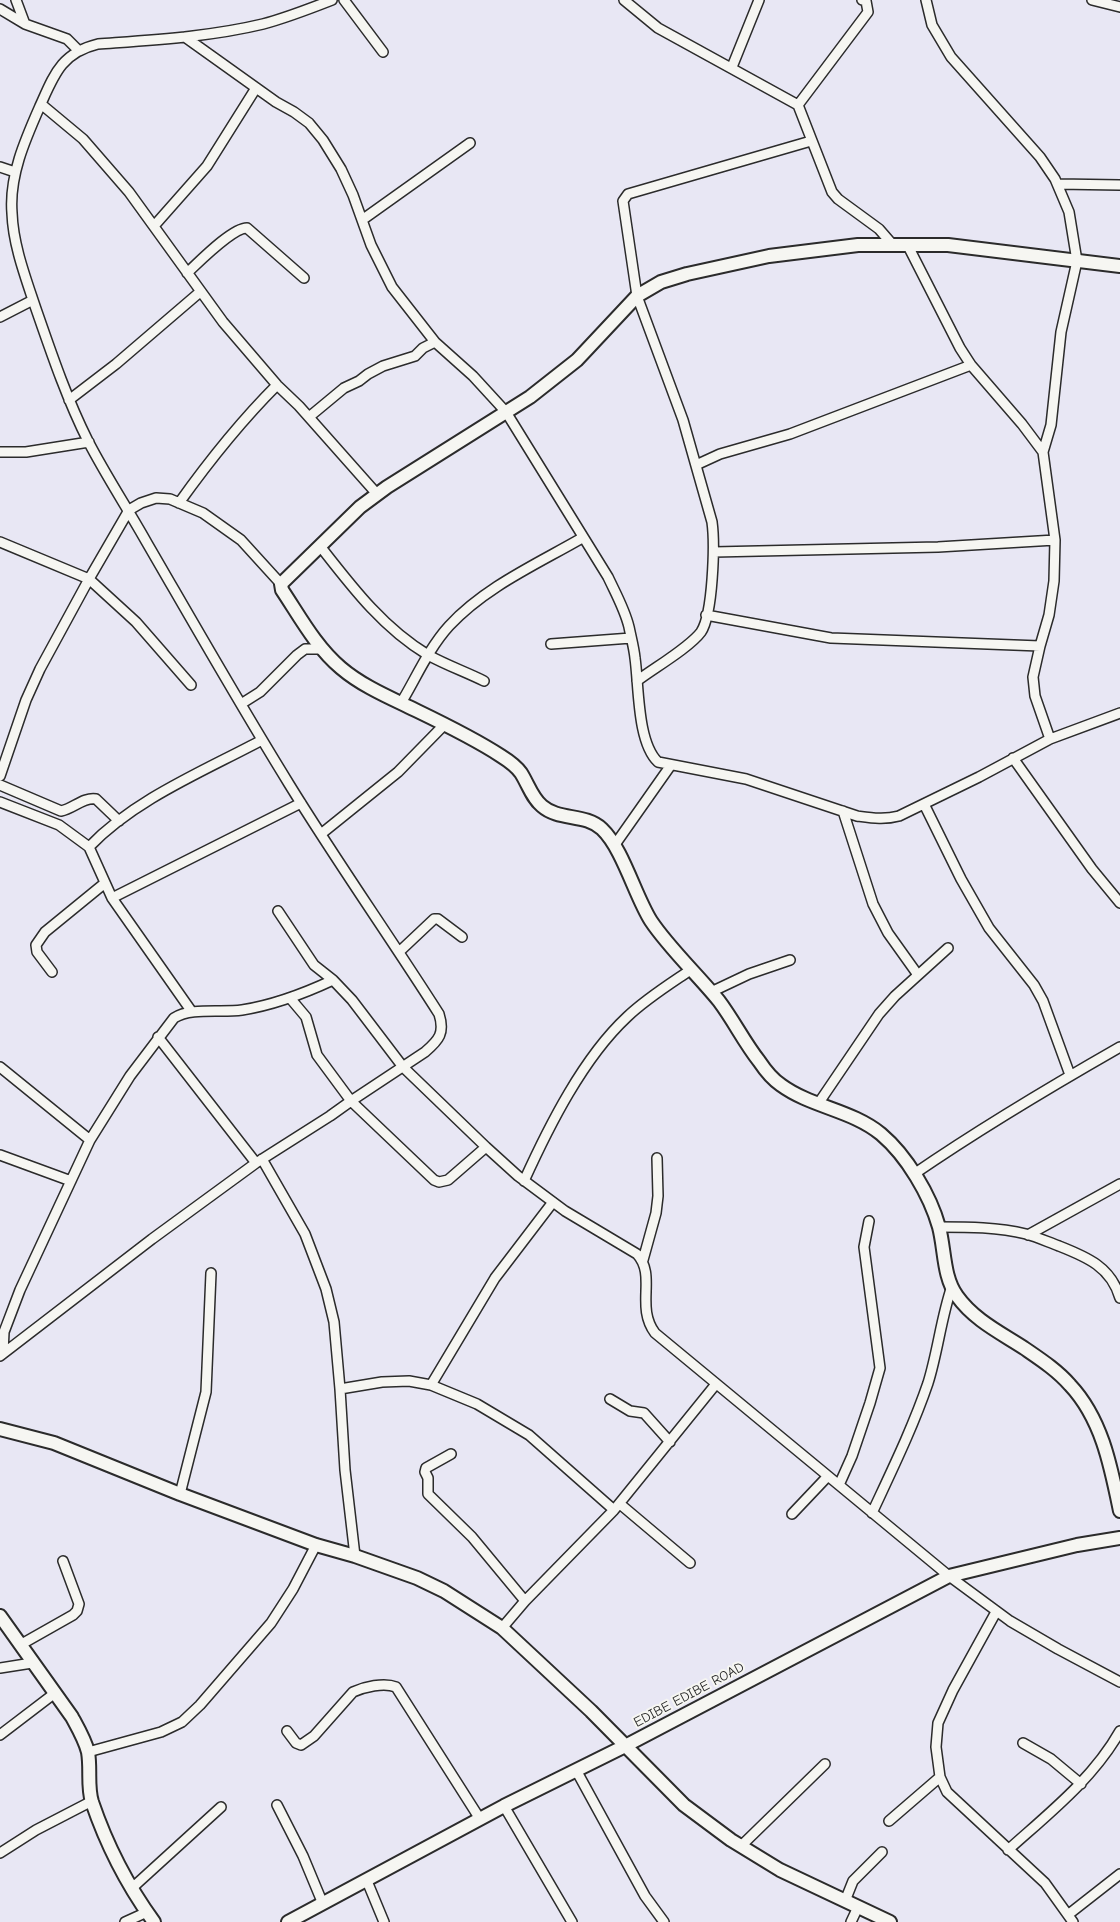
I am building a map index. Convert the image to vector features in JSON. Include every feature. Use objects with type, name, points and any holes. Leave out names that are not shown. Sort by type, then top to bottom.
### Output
[{"type":"street","points":[[16,0],[25,24]]},
{"type":"street","points":[[2,1355],[152,1239],[259,1161],[425,1052],[435,1043],[442,1032],[439,1014],[262,740],[89,442],[62,384],[33,300],[25,276],[12,214],[15,172],[27,134],[61,64],[79,51],[98,44],[185,37],[260,24],[299,13],[332,0]]},
{"type":"street","points":[[344,0],[383,52]]},
{"type":"street","points":[[624,0],[658,28],[798,105],[832,192],[838,199],[869,220],[892,244]]},
{"type":"street","points":[[732,67],[758,0]]},
{"type":"street","points":[[798,105],[868,12],[868,5],[866,1],[862,0]]},
{"type":"street","points":[[926,0],[932,25],[951,57],[1040,157],[1058,184],[1070,212],[1077,261],[1061,332],[1051,425],[1042,452],[1055,540],[1053,590],[1049,615],[1033,677],[1035,696],[1050,739]]},
{"type":"street","points":[[1092,0],[1120,8]]},
{"type":"street","points":[[0,9],[25,24],[71,41],[79,51]]},
{"type":"street","points":[[185,37],[309,124],[323,140],[341,169],[371,245],[392,287],[435,342],[474,376],[506,412],[608,578],[621,605],[635,657],[638,699],[649,750],[658,762],[746,779],[843,811],[874,819],[888,819],[924,804],[1050,739],[1120,713]]},
{"type":"street","points":[[154,226],[207,166],[256,88]]},
{"type":"street","points":[[41,104],[83,139],[128,192],[223,322],[377,494]]},
{"type":"street","points":[[637,681],[691,642],[700,632],[705,623],[714,552],[712,522],[683,420],[637,296],[623,201],[624,197],[628,194],[811,141]]},
{"type":"street","points":[[362,220],[470,142]]},
{"type":"street","points":[[0,167],[15,172]]},
{"type":"street","points":[[1058,184],[1120,185]]},
{"type":"street","points":[[186,272],[233,233],[242,228],[247,228],[304,278]]},
{"type":"street","points":[[281,584],[360,507],[377,494],[530,397],[577,360],[637,296],[671,278],[769,256],[836,247],[892,244],[948,245],[1120,266]]},
{"type":"street","points":[[907,244],[960,348],[971,365],[1022,424],[1042,452]]},
{"type":"street","points":[[69,400],[116,364],[200,292]]},
{"type":"street","points":[[0,317],[33,300]]},
{"type":"street","points":[[309,417],[344,388],[383,366],[415,356],[423,348],[435,342]]},
{"type":"street","points":[[696,465],[720,454],[790,434],[971,365]]},
{"type":"street","points":[[179,502],[239,424],[277,384]]},
{"type":"street","points":[[0,452],[26,452],[89,442]]},
{"type":"street","points":[[0,776],[32,685],[88,579],[129,510],[141,503],[156,498],[179,502],[203,514],[241,540],[281,584],[282,590],[322,649],[350,676],[445,724],[513,764],[523,775],[538,803],[546,809],[588,820],[600,826],[614,846],[654,925],[711,992],[772,1077],[780,1085],[818,1104],[850,1116],[881,1134],[902,1157],[914,1174],[939,1227],[952,1286],[956,1295],[970,1311],[1057,1372],[1071,1385],[1092,1417],[1104,1446],[1112,1470],[1120,1511]]},
{"type":"street","points":[[401,703],[428,655],[448,627],[477,601],[582,538]]},
{"type":"street","points":[[714,552],[938,547],[1055,540]]},
{"type":"street","points":[[0,542],[88,579],[136,622],[191,685]]},
{"type":"street","points":[[320,546],[372,610],[391,627],[428,655],[484,681]]},
{"type":"street","points":[[706,616],[830,638],[1040,646]]},
{"type":"street","points":[[551,644],[631,638]]},
{"type":"street","points":[[241,704],[260,692],[305,649],[322,649]]},
{"type":"street","points":[[321,834],[398,772],[445,724]]},
{"type":"street","points":[[90,847],[120,821],[154,798],[262,740]]},
{"type":"street","points":[[1013,758],[1092,869],[1120,903]]},
{"type":"street","points":[[614,846],[670,765]]},
{"type":"street","points":[[0,785],[61,811],[69,810],[85,800],[96,799],[120,821]]},
{"type":"street","points":[[0,802],[58,825],[90,847],[112,898],[192,1012]]},
{"type":"street","points":[[112,898],[301,803]]},
{"type":"street","points":[[924,804],[960,879],[989,928],[1034,985],[1043,1001],[1070,1075]]},
{"type":"street","points":[[843,811],[873,904],[888,933],[918,975]]},
{"type":"street","points":[[52,972],[37,952],[36,945],[45,932],[104,883]]},
{"type":"street","points":[[278,911],[314,965],[332,980],[357,1006],[402,1067],[524,1181],[553,1202],[637,1254],[642,1260],[646,1273],[645,1308],[649,1325],[656,1334],[948,1576],[996,1612],[1058,1649],[1120,1682]]},
{"type":"street","points":[[400,952],[434,919],[438,919],[462,937]]},
{"type":"street","points":[[818,1104],[879,1014],[948,948]]},
{"type":"street","points":[[711,992],[749,974],[790,960]]},
{"type":"street","points":[[524,1181],[545,1136],[577,1082],[608,1037],[644,1002],[692,969]]},
{"type":"street","points":[[2,1355],[4,1332],[20,1290],[90,1140],[130,1076],[174,1018],[180,1014],[192,1012],[239,1010],[270,1005],[332,980]]},
{"type":"street","points":[[290,998],[306,1016],[317,1054],[351,1101],[434,1180],[439,1182],[448,1180],[486,1147]]},
{"type":"street","points":[[158,1037],[259,1161],[305,1234],[326,1289],[334,1322],[345,1470],[355,1556]]},
{"type":"street","points":[[914,1174],[961,1141],[1120,1047]]},
{"type":"street","points":[[0,1067],[90,1140]]},
{"type":"street","points":[[0,1155],[71,1181]]},
{"type":"street","points":[[642,1260],[656,1213],[658,1196],[657,1158]]},
{"type":"street","points":[[1028,1235],[1120,1184]]},
{"type":"street","points":[[431,1385],[495,1278],[553,1202]]},
{"type":"street","points":[[839,1485],[852,1456],[880,1368],[864,1247],[869,1221]]},
{"type":"street","points":[[939,1227],[974,1227],[1028,1235],[1086,1257],[1099,1265],[1113,1282],[1120,1298]]},
{"type":"street","points":[[180,1494],[206,1392],[210,1273]]},
{"type":"street","points":[[872,1512],[922,1398],[933,1364],[946,1302],[952,1286]]},
{"type":"street","points":[[340,1389],[382,1382],[408,1381],[431,1385],[477,1404],[529,1435],[617,1507],[690,1563]]},
{"type":"street","points":[[502,1628],[525,1601],[617,1507],[716,1384]]},
{"type":"street","points":[[610,1399],[630,1411],[644,1414],[670,1442]]},
{"type":"street","points":[[0,1429],[54,1443],[180,1494],[316,1545],[355,1556],[417,1578],[444,1590],[502,1628],[684,1805],[741,1846],[780,1870],[890,1922]]},
{"type":"street","points":[[451,1454],[426,1468],[428,1494],[472,1537],[525,1601]]},
{"type":"street","points":[[792,1514],[828,1476]]},
{"type":"street","name":"EDIBE EDIBE ROAD","points":[[288,1922],[504,1806],[625,1746],[948,1576],[1077,1545],[1120,1538]]},
{"type":"street","points":[[88,1752],[160,1732],[182,1722],[200,1706],[271,1623],[293,1588],[316,1545]]},
{"type":"street","points":[[20,1645],[77,1611],[79,1604],[63,1561]]},
{"type":"street","points":[[996,1612],[953,1690],[938,1723],[936,1747],[940,1777],[947,1792],[1045,1883],[1071,1918],[1120,1874]]},
{"type":"street","points":[[0,1616],[55,1693],[80,1732],[88,1752],[92,1801],[118,1866],[131,1889],[151,1917],[126,1922]]},
{"type":"street","points":[[0,1668],[32,1663]]},
{"type":"street","points":[[287,1731],[296,1743],[300,1745],[314,1736],[353,1692],[362,1688],[390,1684],[396,1687],[480,1819]]},
{"type":"street","points":[[0,1735],[55,1693]]},
{"type":"street","points":[[1008,1850],[1081,1784],[1101,1760],[1120,1731]]},
{"type":"street","points":[[1023,1744],[1051,1758],[1081,1784]]},
{"type":"street","points":[[741,1846],[825,1764]]},
{"type":"street","points":[[576,1770],[645,1896],[664,1922]]},
{"type":"street","points":[[889,1821],[940,1777]]},
{"type":"street","points":[[0,1853],[36,1830],[92,1801]]},
{"type":"street","points":[[277,1805],[303,1856],[323,1904]]},
{"type":"street","points":[[504,1806],[572,1922]]},
{"type":"street","points":[[131,1889],[221,1807]]},
{"type":"street","points":[[845,1901],[853,1881],[882,1852]]},
{"type":"street","points":[[367,1881],[384,1922]]},
{"type":"street","points":[[851,1922],[858,1907]]}]
